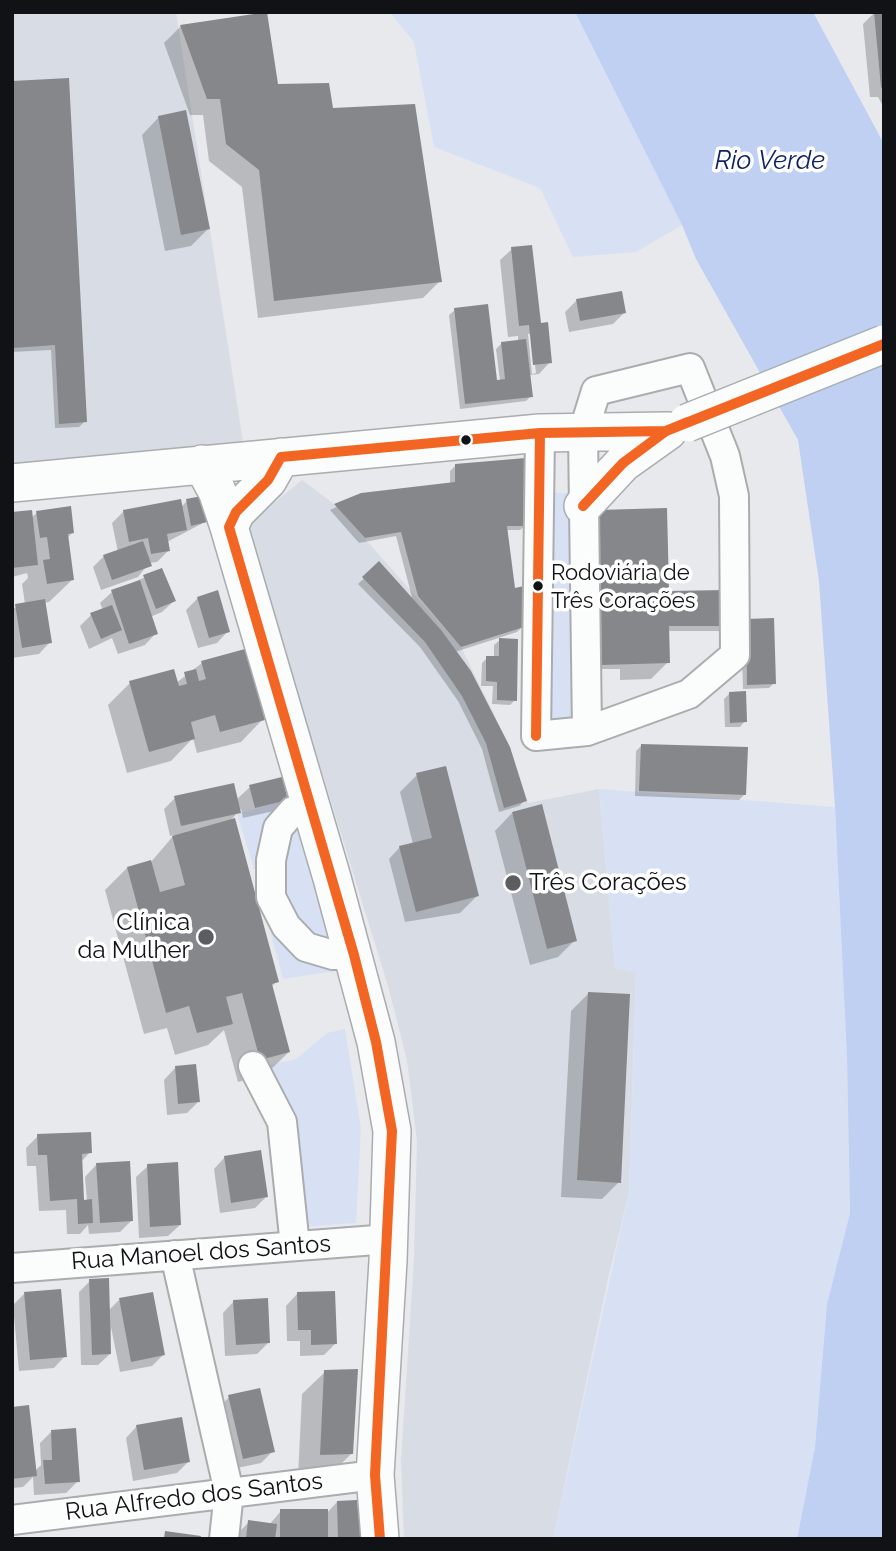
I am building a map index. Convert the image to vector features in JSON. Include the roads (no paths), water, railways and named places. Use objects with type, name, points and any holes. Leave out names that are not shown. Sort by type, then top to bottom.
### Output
[{"type":"main road","points":[[583,506],[623,463],[677,427],[884,344]]},
{"type":"main road","points":[[12,484],[540,433],[677,427]]},
{"type":"main road","points":[[229,527],[236,512],[268,480],[281,457]]},
{"type":"main road","points":[[213,463],[252,495]]},
{"type":"main road","points":[[213,463],[216,491],[229,527],[354,956],[376,1042],[392,1131],[389,1239],[375,1475],[380,1539]]},
{"type":"street","points":[[540,433],[536,736],[587,731],[689,694],[735,655],[734,496],[725,456],[690,368],[596,391],[583,433],[587,731]]},
{"type":"street","points":[[311,805],[293,811],[278,828],[271,860],[271,897],[286,926],[306,947],[333,955],[354,956]]},
{"type":"street","points":[[253,1066],[282,1122],[295,1246]]},
{"type":"street","name":"Rua Manoel dos Santos","points":[[12,1268],[389,1239]]},
{"type":"street","points":[[175,1255],[229,1492],[224,1539]]},
{"type":"street","name":"Rua Alfredo dos Santos","points":[[12,1520],[70,1525],[229,1492],[375,1475]]},
{"type":"water","name":"Rio Verde","points":[[575,12],[813,12],[884,144],[884,1539],[797,1539],[815,1447],[827,1304],[850,1213],[847,1058],[835,807],[819,581],[798,440],[696,259],[682,225]]},
{"type":"place","name":"Rodoviária de Três Corações","points":[[538,586]]},
{"type":"place","name":"Três Corações","points":[[513,883]]},
{"type":"place","name":"Clínica da Mulher","points":[[206,937]]}]
